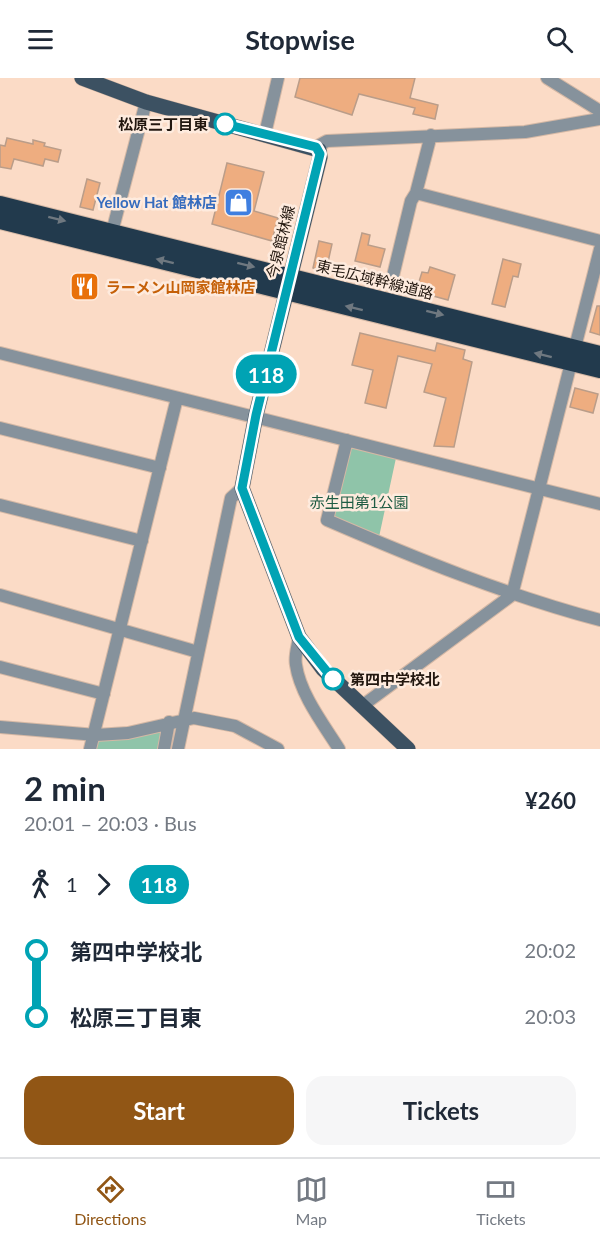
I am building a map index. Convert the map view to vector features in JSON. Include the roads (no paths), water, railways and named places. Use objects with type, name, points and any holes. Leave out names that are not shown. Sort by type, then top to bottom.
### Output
[{"type":"highway","name":"東毛広域幹線道路","points":[[0,204],[112,232],[288,283]]},
{"type":"highway","name":"東毛広域幹線道路","points":[[0,220],[288,283],[574,355],[600,355]]},
{"type":"highway","name":"東毛広域幹線道路","points":[[574,355],[600,369]]},
{"type":"main road","points":[[82,78],[146,102],[316,147]]},
{"type":"main road","name":"今泉館林線","points":[[242,488],[256,415],[320,157],[316,147]]},
{"type":"main road","points":[[242,488],[299,637],[324,669],[408,749]]},
{"type":"street","points":[[265,134],[278,78]]},
{"type":"street","points":[[547,78],[600,111]]},
{"type":"street","points":[[112,232],[146,102]]},
{"type":"street","points":[[316,147],[327,141],[525,132],[600,119]]},
{"type":"street","points":[[392,280],[411,201],[416,193],[431,135]]},
{"type":"street","points":[[416,193],[600,241]]},
{"type":"street","points":[[362,706],[512,595],[600,249]]},
{"type":"street","points":[[0,353],[177,398],[256,415],[600,504]]},
{"type":"street","points":[[90,749],[177,398]]},
{"type":"street","points":[[0,428],[160,468]]},
{"type":"street","points":[[347,440],[327,520],[413,557],[512,595],[600,620]]},
{"type":"street","points":[[178,749],[231,498],[242,488]]},
{"type":"street","points":[[0,505],[142,541]]},
{"type":"street","points":[[0,595],[198,652]]},
{"type":"street","points":[[299,637],[295,663],[298,674],[335,747]]},
{"type":"street","points":[[0,666],[104,694]]},
{"type":"street","points":[[0,727],[94,735],[128,733],[194,718],[235,726],[278,749]]},
{"type":"street","points":[[164,749],[169,722]]},
{"type":"place","name":"松原三丁目東","points":[[225,124]]},
{"type":"place","name":"Yellow Hat 館林店","points":[[238,202]]},
{"type":"place","name":"ラーメン山岡家館林店","points":[[85,287]]},
{"type":"place","name":"第四中学校北","points":[[333,679]]},
{"type":"park label","name":"赤生田第1公園","points":[[359,502]]}]
